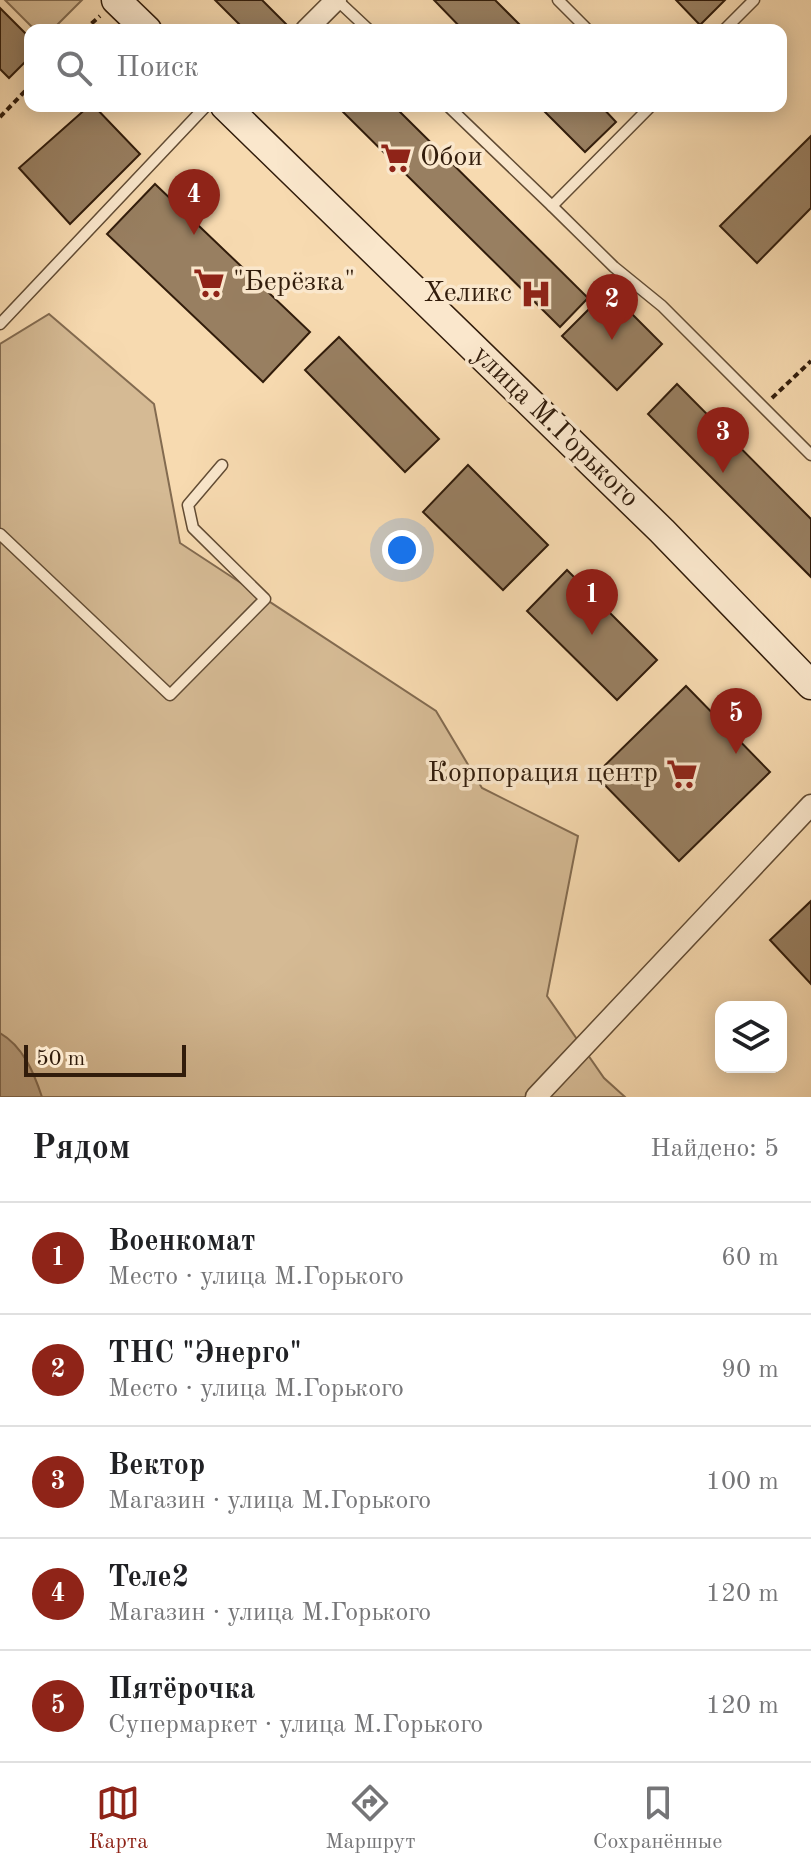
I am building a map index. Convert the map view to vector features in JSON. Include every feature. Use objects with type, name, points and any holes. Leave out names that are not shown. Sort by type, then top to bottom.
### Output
[{"type":"main road","points":[[116,0],[141,24]]},
{"type":"main road","name":"улица М.Горького","points":[[228,112],[662,531],[811,685]]},
{"type":"street","points":[[312,24],[337,0]]},
{"type":"street","points":[[536,1097],[811,805]]},
{"type":"lane","points":[[337,0],[363,24]]},
{"type":"lane","points":[[558,0],[582,24]]},
{"type":"lane","points":[[730,24],[754,0]]},
{"type":"lane","points":[[0,324],[216,112]]},
{"type":"lane","points":[[454,112],[614,267],[662,306],[811,455]]},
{"type":"lane","points":[[552,206],[645,112]]},
{"type":"lane","points":[[0,534],[170,695],[265,599],[193,528],[188,505],[222,465]]},
{"type":"path","points":[[0,117],[24,92]]},
{"type":"path","points":[[763,407],[811,361]]},
{"type":"shaded area","points":[[5,0],[82,0],[58,24],[29,24]]},
{"type":"shaded area","points":[[49,314],[154,404],[180,543],[436,711],[482,788],[578,836],[547,996],[604,1078],[625,1097],[0,1097],[0,344]]},
{"type":"shaded area","points":[[0,1033],[21,1053],[42,1097],[0,1097]]},
{"type":"building","points":[[215,0],[262,0],[286,24],[239,24]]},
{"type":"building","points":[[434,0],[495,0],[519,24],[457,24]]},
{"type":"building","points":[[676,0],[725,0],[701,24]]},
{"type":"building","points":[[0,8],[24,32],[24,63],[9,78],[0,69]]},
{"type":"building","points":[[82,112],[100,112],[140,154],[70,224],[19,168]]},
{"type":"building","points":[[343,112],[400,112],[588,298],[560,327]]},
{"type":"building","points":[[545,112],[607,112],[616,122],[585,152]]},
{"type":"building","points":[[811,136],[811,208],[757,263],[720,226]]},
{"type":"building","name":"\"Берёзка\"","points":[[155,184],[310,332],[263,382],[107,234]]},
{"type":"building","points":[[608,290],[662,344],[617,390],[562,336]]},
{"type":"building","points":[[339,337],[439,439],[405,472],[305,370]]},
{"type":"building","points":[[677,384],[811,519],[811,577],[648,414]]},
{"type":"building","points":[[468,465],[548,545],[503,590],[423,512]]},
{"type":"building","points":[[567,570],[657,660],[617,700],[527,611]]},
{"type":"building","name":"Корпорация центр","points":[[686,686],[770,772],[679,861],[595,775]]},
{"type":"building","points":[[811,901],[811,984],[770,940]]},
{"type":"place","name":"Обои","points":[[396,158]]},
{"type":"place","name":"Теле2","points":[[194,235]]},
{"type":"place","name":"\"Берёзка\"","points":[[209,283]]},
{"type":"place","name":"Хеликс","points":[[536,294]]},
{"type":"place","name":"ТНС \"Энерго\"","points":[[612,340]]},
{"type":"place","name":"Вектор","points":[[723,473]]},
{"type":"place","name":"Военкомат","points":[[592,635]]},
{"type":"place","name":"Пятёрочка","points":[[736,754]]},
{"type":"place","name":"Корпорация центр","points":[[682,774]]}]
